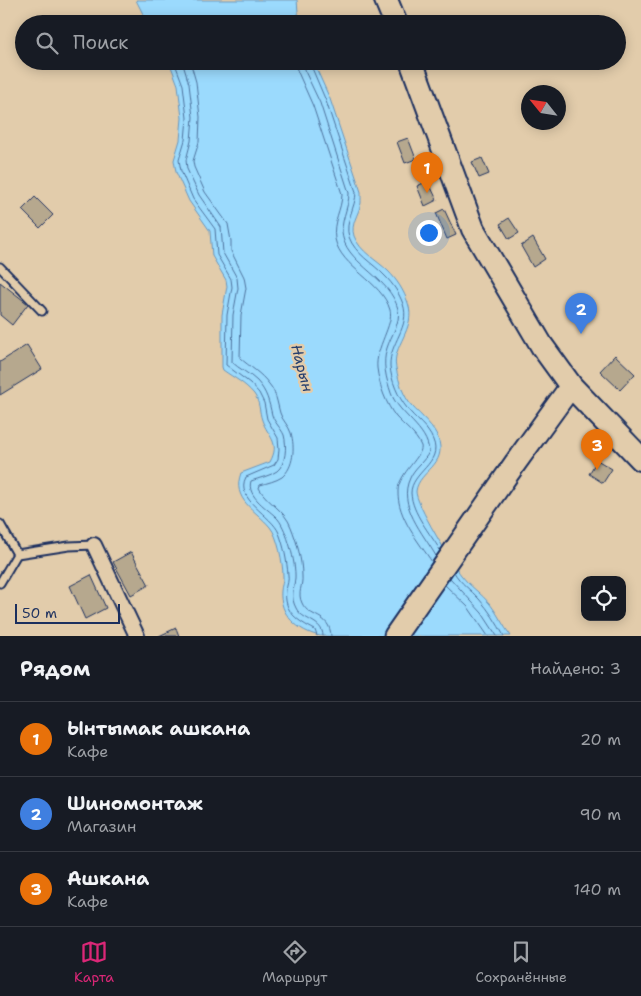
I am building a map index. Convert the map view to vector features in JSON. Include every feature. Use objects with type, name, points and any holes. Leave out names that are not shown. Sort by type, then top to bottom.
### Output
[{"type":"highway","points":[[386,0],[392,15]]},
{"type":"highway","points":[[414,70],[473,229],[541,345],[571,386],[641,459]]},
{"type":"main road","points":[[396,636],[571,386]]},
{"type":"street","points":[[94,545],[137,636]]},
{"type":"lane","points":[[0,267],[42,311]]},
{"type":"lane","points":[[0,524],[17,554]]},
{"type":"lane","points":[[17,554],[69,546],[94,545]]},
{"type":"lane","points":[[0,583],[17,554]]},
{"type":"water","points":[[136,0],[297,0],[298,15],[144,15]]},
{"type":"water","name":"Нарын","points":[[172,70],[317,70],[330,99],[361,192],[361,203],[353,227],[354,236],[360,247],[394,278],[408,303],[409,321],[397,352],[396,368],[406,398],[434,429],[440,447],[436,462],[418,484],[417,498],[456,568],[464,579],[490,604],[511,636],[320,636],[297,626],[287,614],[281,600],[283,571],[280,550],[273,531],[247,504],[239,490],[241,473],[270,462],[274,444],[262,420],[254,394],[223,370],[222,367],[222,315],[227,286],[226,280],[212,256],[210,231],[189,201],[176,172],[174,160],[180,140],[182,118],[178,85]]},
{"type":"building","points":[[408,138],[416,159],[405,163],[397,142]]},
{"type":"building","points":[[482,158],[489,174],[479,178],[472,162]]},
{"type":"building","points":[[428,181],[437,200],[425,206],[417,186]]},
{"type":"building","points":[[35,197],[53,215],[40,228],[22,210]]},
{"type":"building","points":[[444,209],[456,235],[447,239],[436,213]]},
{"type":"building","points":[[509,218],[519,233],[509,239],[500,224]]},
{"type":"building","points":[[533,238],[545,259],[533,267],[521,246]]},
{"type":"building","points":[[0,282],[28,304],[12,325],[0,315]]},
{"type":"building","points":[[27,345],[42,369],[0,395],[0,362]]},
{"type":"building","points":[[615,355],[635,374],[620,390],[600,371]]},
{"type":"building","points":[[597,460],[612,469],[603,483],[589,474]]},
{"type":"building","points":[[131,552],[149,585],[131,595],[113,562]]},
{"type":"building","points":[[91,575],[106,608],[85,619],[70,586]]},
{"type":"building","points":[[176,628],[179,636],[159,636]]},
{"type":"place","name":"Ынтымак ашкана","points":[[427,193]]},
{"type":"place","name":"Шиномонтаж","points":[[581,334]]},
{"type":"place","name":"Ашкана","points":[[597,470]]}]
